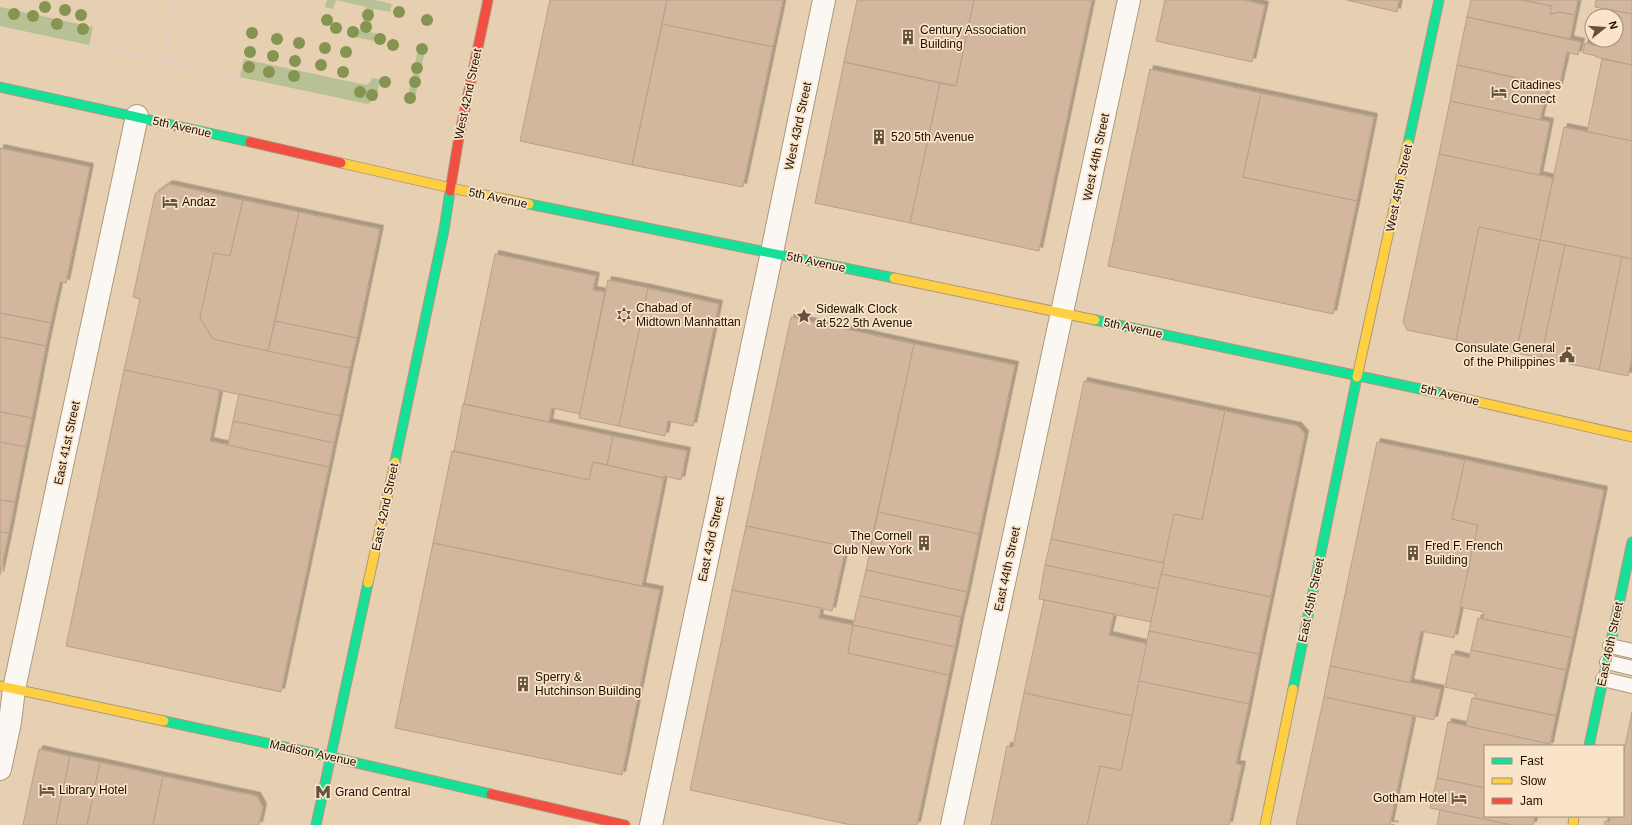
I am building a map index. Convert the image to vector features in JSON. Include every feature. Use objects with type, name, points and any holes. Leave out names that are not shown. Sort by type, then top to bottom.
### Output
[{"type":"main road","name":"West 42nd Street","points":[[450,188],[459,137],[488,0]]},
{"type":"main road","name":"West 45th Street","points":[[1358,375],[1439,0]]},
{"type":"main road","name":"5th Avenue","points":[[0,87],[137,116],[450,188],[772,252],[1358,375],[1632,437]]},
{"type":"main road","name":"East 42nd Street","points":[[316,825],[414,375],[444,230],[450,188]]},
{"type":"main road","name":"East 45th Street","points":[[1265,825],[1358,375]]},
{"type":"main road","name":"East 46th Street","points":[[1589,745],[1632,542]]},
{"type":"main road","name":"Madison Avenue","points":[[7,688],[331,757],[625,825]]},
{"type":"street","name":"West 43rd Street","points":[[772,252],[824,0]]},
{"type":"street","name":"West 44th Street","points":[[1062,314],[1129,0]]},
{"type":"street","name":"East 41st Street","points":[[0,769],[10,722],[7,688],[137,116]]},
{"type":"street","name":"East 43rd Street","points":[[651,825],[772,252]]},
{"type":"street","name":"East 44th Street","points":[[952,825],[1062,314]]},
{"type":"lane","points":[[1610,646],[1632,651]]},
{"type":"lane","points":[[1607,662],[1632,668]]},
{"type":"lane","points":[[1603,679],[1632,686]]},
{"type":"path","points":[[163,59],[174,0]]},
{"type":"path","points":[[93,45],[163,59],[237,77]]},
{"type":"green space","points":[[327,0],[336,0],[333,9],[325,7]]},
{"type":"green space","points":[[336,0],[375,0],[392,4],[390,12],[374,9],[369,32],[385,35],[383,43],[347,35],[349,27],[361,30],[366,7]]},
{"type":"green space","points":[[0,7],[93,27],[89,45],[0,26]]},
{"type":"green space","points":[[419,45],[426,46],[414,103],[407,101]]},
{"type":"green space","points":[[244,59],[366,85],[370,83],[372,78],[380,79],[376,101],[372,101],[368,104],[240,77]]},
{"type":"building","points":[[550,0],[667,0],[632,165],[520,141]]},
{"type":"building","points":[[667,0],[783,0],[773,47],[662,24]]},
{"type":"building","name":"Century Association Building","points":[[857,0],[974,0],[956,86],[844,62]]},
{"type":"building","points":[[974,0],[1092,0],[1039,251],[910,223],[940,83],[956,86]]},
{"type":"building","points":[[1165,0],[1244,0],[1265,5],[1252,62],[1156,41]]},
{"type":"building","points":[[1347,0],[1399,0],[1397,12]]},
{"type":"building","points":[[1471,0],[1522,0],[1552,6],[1550,14],[1559,12],[1575,15],[1570,39],[1467,17]]},
{"type":"building","points":[[1522,0],[1578,0],[1575,15],[1559,12],[1550,14],[1552,6]]},
{"type":"building","points":[[1596,0],[1632,0],[1632,14],[1624,12],[1624,8],[1595,7]]},
{"type":"building","points":[[1624,12],[1632,14],[1632,65],[1583,53],[1584,48],[1624,48]]},
{"type":"building","points":[[1467,17],[1581,42],[1578,55],[1567,52],[1559,87],[1457,65]]},
{"type":"building","points":[[662,24],[773,47],[743,187],[632,165]]},
{"type":"building","points":[[1602,59],[1632,65],[1632,141],[1587,132]]},
{"type":"building","name":"520 5th Avenue","points":[[844,62],[940,83],[910,223],[815,203]]},
{"type":"building","name":"Citadines Connect","points":[[1457,65],[1548,85],[1540,120],[1450,101]]},
{"type":"building","points":[[1150,69],[1261,93],[1243,177],[1357,201],[1333,314],[1108,266]]},
{"type":"building","points":[[1261,93],[1374,117],[1357,201],[1243,177]]},
{"type":"building","points":[[1450,101],[1550,122],[1539,176],[1439,154]]},
{"type":"building","points":[[1564,127],[1632,141],[1632,259],[1540,240]]},
{"type":"building","points":[[0,148],[90,167],[66,283],[60,282],[51,323],[0,313]]},
{"type":"building","points":[[1439,154],[1553,178],[1540,240],[1479,227],[1456,340],[1407,330],[1403,322]]},
{"type":"building","points":[[169,184],[243,200],[230,256],[214,253],[200,318],[213,339],[350,368],[340,416],[124,370],[140,299],[133,297],[155,194]]},
{"type":"building","points":[[243,200],[299,212],[268,351],[213,339],[200,318],[214,253],[230,256]]},
{"type":"building","points":[[299,212],[380,229],[357,338],[275,321]]},
{"type":"building","points":[[1479,227],[1540,240],[1516,353],[1456,340]]},
{"type":"building","points":[[1540,240],[1565,245],[1541,358],[1516,353]]},
{"type":"building","points":[[1565,245],[1622,257],[1599,370],[1541,358]]},
{"type":"building","points":[[495,254],[596,276],[593,290],[605,292],[580,414],[552,408],[549,422],[464,404]]},
{"type":"building","points":[[1622,257],[1632,259],[1632,358],[1628,376],[1599,370]]},
{"type":"building","points":[[608,280],[648,288],[619,426],[579,418]]},
{"type":"building","points":[[648,288],[719,304],[693,426],[668,421],[665,436],[619,426]]},
{"type":"building","points":[[0,313],[51,323],[46,346],[0,337]]},
{"type":"building","points":[[791,317],[914,344],[869,552],[746,526]]},
{"type":"building","points":[[275,321],[357,338],[350,368],[268,351]]},
{"type":"building","points":[[0,337],[46,346],[32,418],[0,412]]},
{"type":"building","points":[[914,344],[1015,365],[979,534],[878,512]]},
{"type":"building","points":[[124,370],[220,390],[210,441],[329,467],[281,692],[66,646]]},
{"type":"building","points":[[1084,381],[1225,411],[1202,520],[1174,514],[1164,563],[1051,539]]},
{"type":"building","points":[[239,394],[340,416],[334,443],[233,421]]},
{"type":"building","points":[[463,404],[613,436],[607,465],[593,462],[589,480],[454,451]]},
{"type":"building","points":[[1225,411],[1298,426],[1305,434],[1271,597],[1161,574],[1174,514],[1202,520]]},
{"type":"building","points":[[0,412],[32,418],[26,447],[0,442]]},
{"type":"building","points":[[233,421],[334,443],[329,467],[228,445]]},
{"type":"building","points":[[613,436],[687,451],[681,480],[664,476],[664,478],[607,465]]},
{"type":"building","points":[[0,442],[26,447],[15,502],[0,500]]},
{"type":"building","name":"Fred F. French Building","points":[[1377,442],[1465,460],[1452,519],[1478,525],[1454,638],[1421,631],[1410,683],[1330,666]]},
{"type":"building","points":[[452,451],[589,480],[593,462],[664,478],[642,586],[433,543]]},
{"type":"building","points":[[1465,460],[1604,490],[1573,638],[1483,619],[1484,612],[1460,607],[1478,525],[1452,519]]},
{"type":"building","points":[[0,500],[15,502],[9,533],[0,532]]},
{"type":"building","name":"The Cornell Club New York","points":[[878,512],[979,534],[967,592],[866,570]]},
{"type":"building","points":[[746,526],[846,547],[832,611],[732,590]]},
{"type":"building","points":[[0,532],[9,533],[0,575]]},
{"type":"building","points":[[1051,539],[1164,563],[1158,589],[1045,565]]},
{"type":"building","name":"Sperry & Hutchinson Building","points":[[433,543],[660,590],[622,775],[395,728]]},
{"type":"building","points":[[1045,565],[1158,589],[1151,622],[1039,599]]},
{"type":"building","points":[[866,570],[967,592],[961,617],[860,596]]},
{"type":"building","points":[[1161,574],[1271,597],[1259,654],[1149,631]]},
{"type":"building","points":[[732,590],[821,608],[819,618],[853,625],[848,653],[949,675],[917,825],[851,825],[690,790]]},
{"type":"building","points":[[860,596],[961,617],[955,647],[853,625]]},
{"type":"building","points":[[1044,600],[1114,614],[1109,635],[1147,644],[1132,716],[1024,693]]},
{"type":"building","points":[[1478,618],[1573,638],[1566,670],[1471,650]]},
{"type":"building","points":[[853,625],[955,647],[949,675],[848,653]]},
{"type":"building","points":[[1149,631],[1259,654],[1249,704],[1139,681]]},
{"type":"building","points":[[1471,650],[1566,670],[1556,716],[1475,698],[1476,694],[1445,687],[1452,654],[1469,658]]},
{"type":"building","points":[[1330,666],[1441,689],[1434,720],[1324,697]]},
{"type":"building","points":[[1139,681],[1249,704],[1236,764],[1242,765],[1229,825],[1087,825],[1100,766],[1121,770]]},
{"type":"building","points":[[1024,693],[1132,716],[1121,770],[1100,766],[1087,825],[991,825],[1007,746],[1013,747]]},
{"type":"building","points":[[1324,697],[1413,716],[1390,824],[1395,825],[1296,825]]},
{"type":"building","points":[[1472,698],[1556,716],[1550,744],[1466,726]]},
{"type":"building","points":[[1632,712],[1632,825],[1604,825],[1605,821],[1609,822],[1611,817],[1624,817],[1624,751]]},
{"type":"building","points":[[1448,722],[1550,744],[1484,745],[1484,788],[1437,778]]},
{"type":"building","name":"Library Hotel","points":[[39,749],[70,756],[56,825],[23,825]]},
{"type":"building","points":[[70,756],[100,762],[87,825],[56,825]]},
{"type":"building","points":[[100,762],[163,776],[153,825],[87,825]]},
{"type":"building","points":[[163,776],[257,796],[263,807],[259,825],[153,825]]},
{"type":"building","name":"Gotham Hotel","points":[[1437,778],[1484,788],[1484,817],[1535,817],[1533,825],[1512,825],[1430,808]]},
{"type":"building","points":[[1440,810],[1512,825],[1437,825]]},
{"type":"traffic: fast","points":[[1408,144],[1439,0]]},
{"type":"traffic: fast","points":[[0,87],[250,142]]},
{"type":"traffic: fast","points":[[395,462],[444,230],[450,191]]},
{"type":"traffic: fast","points":[[529,204],[894,278]]},
{"type":"traffic: fast","points":[[1095,320],[1444,394]]},
{"type":"traffic: fast","points":[[1293,689],[1357,377]]},
{"type":"traffic: fast","points":[[1589,745],[1632,542]]},
{"type":"traffic: fast","points":[[316,825],[368,583]]},
{"type":"traffic: fast","points":[[164,721],[331,757],[491,794]]},
{"type":"traffic: slow","points":[[1357,377],[1408,144]]},
{"type":"traffic: slow","points":[[341,163],[529,204]]},
{"type":"traffic: slow","points":[[894,278],[1095,320]]},
{"type":"traffic: slow","points":[[1444,394],[1632,437]]},
{"type":"traffic: slow","points":[[368,583],[395,462]]},
{"type":"traffic: slow","points":[[0,686],[164,721]]},
{"type":"traffic: slow","points":[[1265,825],[1293,689]]},
{"type":"traffic: slow","points":[[1573,825],[1574,817]]},
{"type":"traffic: jam","points":[[450,191],[459,137],[488,0]]},
{"type":"traffic: jam","points":[[250,142],[341,163]]},
{"type":"traffic: jam","points":[[491,794],[625,825]]},
{"type":"place","name":"Century Association Building","points":[[908,37]]},
{"type":"place","name":"Citadines Connect","points":[[1499,92]]},
{"type":"place","name":"520 5th Avenue","points":[[879,137]]},
{"type":"place","name":"Andaz","points":[[170,202]]},
{"type":"place","name":"Chabad of Midtown Manhattan","points":[[624,315]]},
{"type":"place","name":"Sidewalk Clock at 522 5th Avenue","points":[[804,316]]},
{"type":"place","name":"Consulate General of the Philippines","points":[[1567,355]]},
{"type":"place","name":"The Cornell Club New York","points":[[924,543]]},
{"type":"place","name":"Fred F. French Building","points":[[1413,553]]},
{"type":"place","name":"Sperry & Hutchinson Building","points":[[523,684]]},
{"type":"place","name":"Library Hotel","points":[[47,790]]},
{"type":"place","name":"Grand Central","points":[[323,792]]},
{"type":"place","name":"Gotham Hotel","points":[[1459,798]]}]
